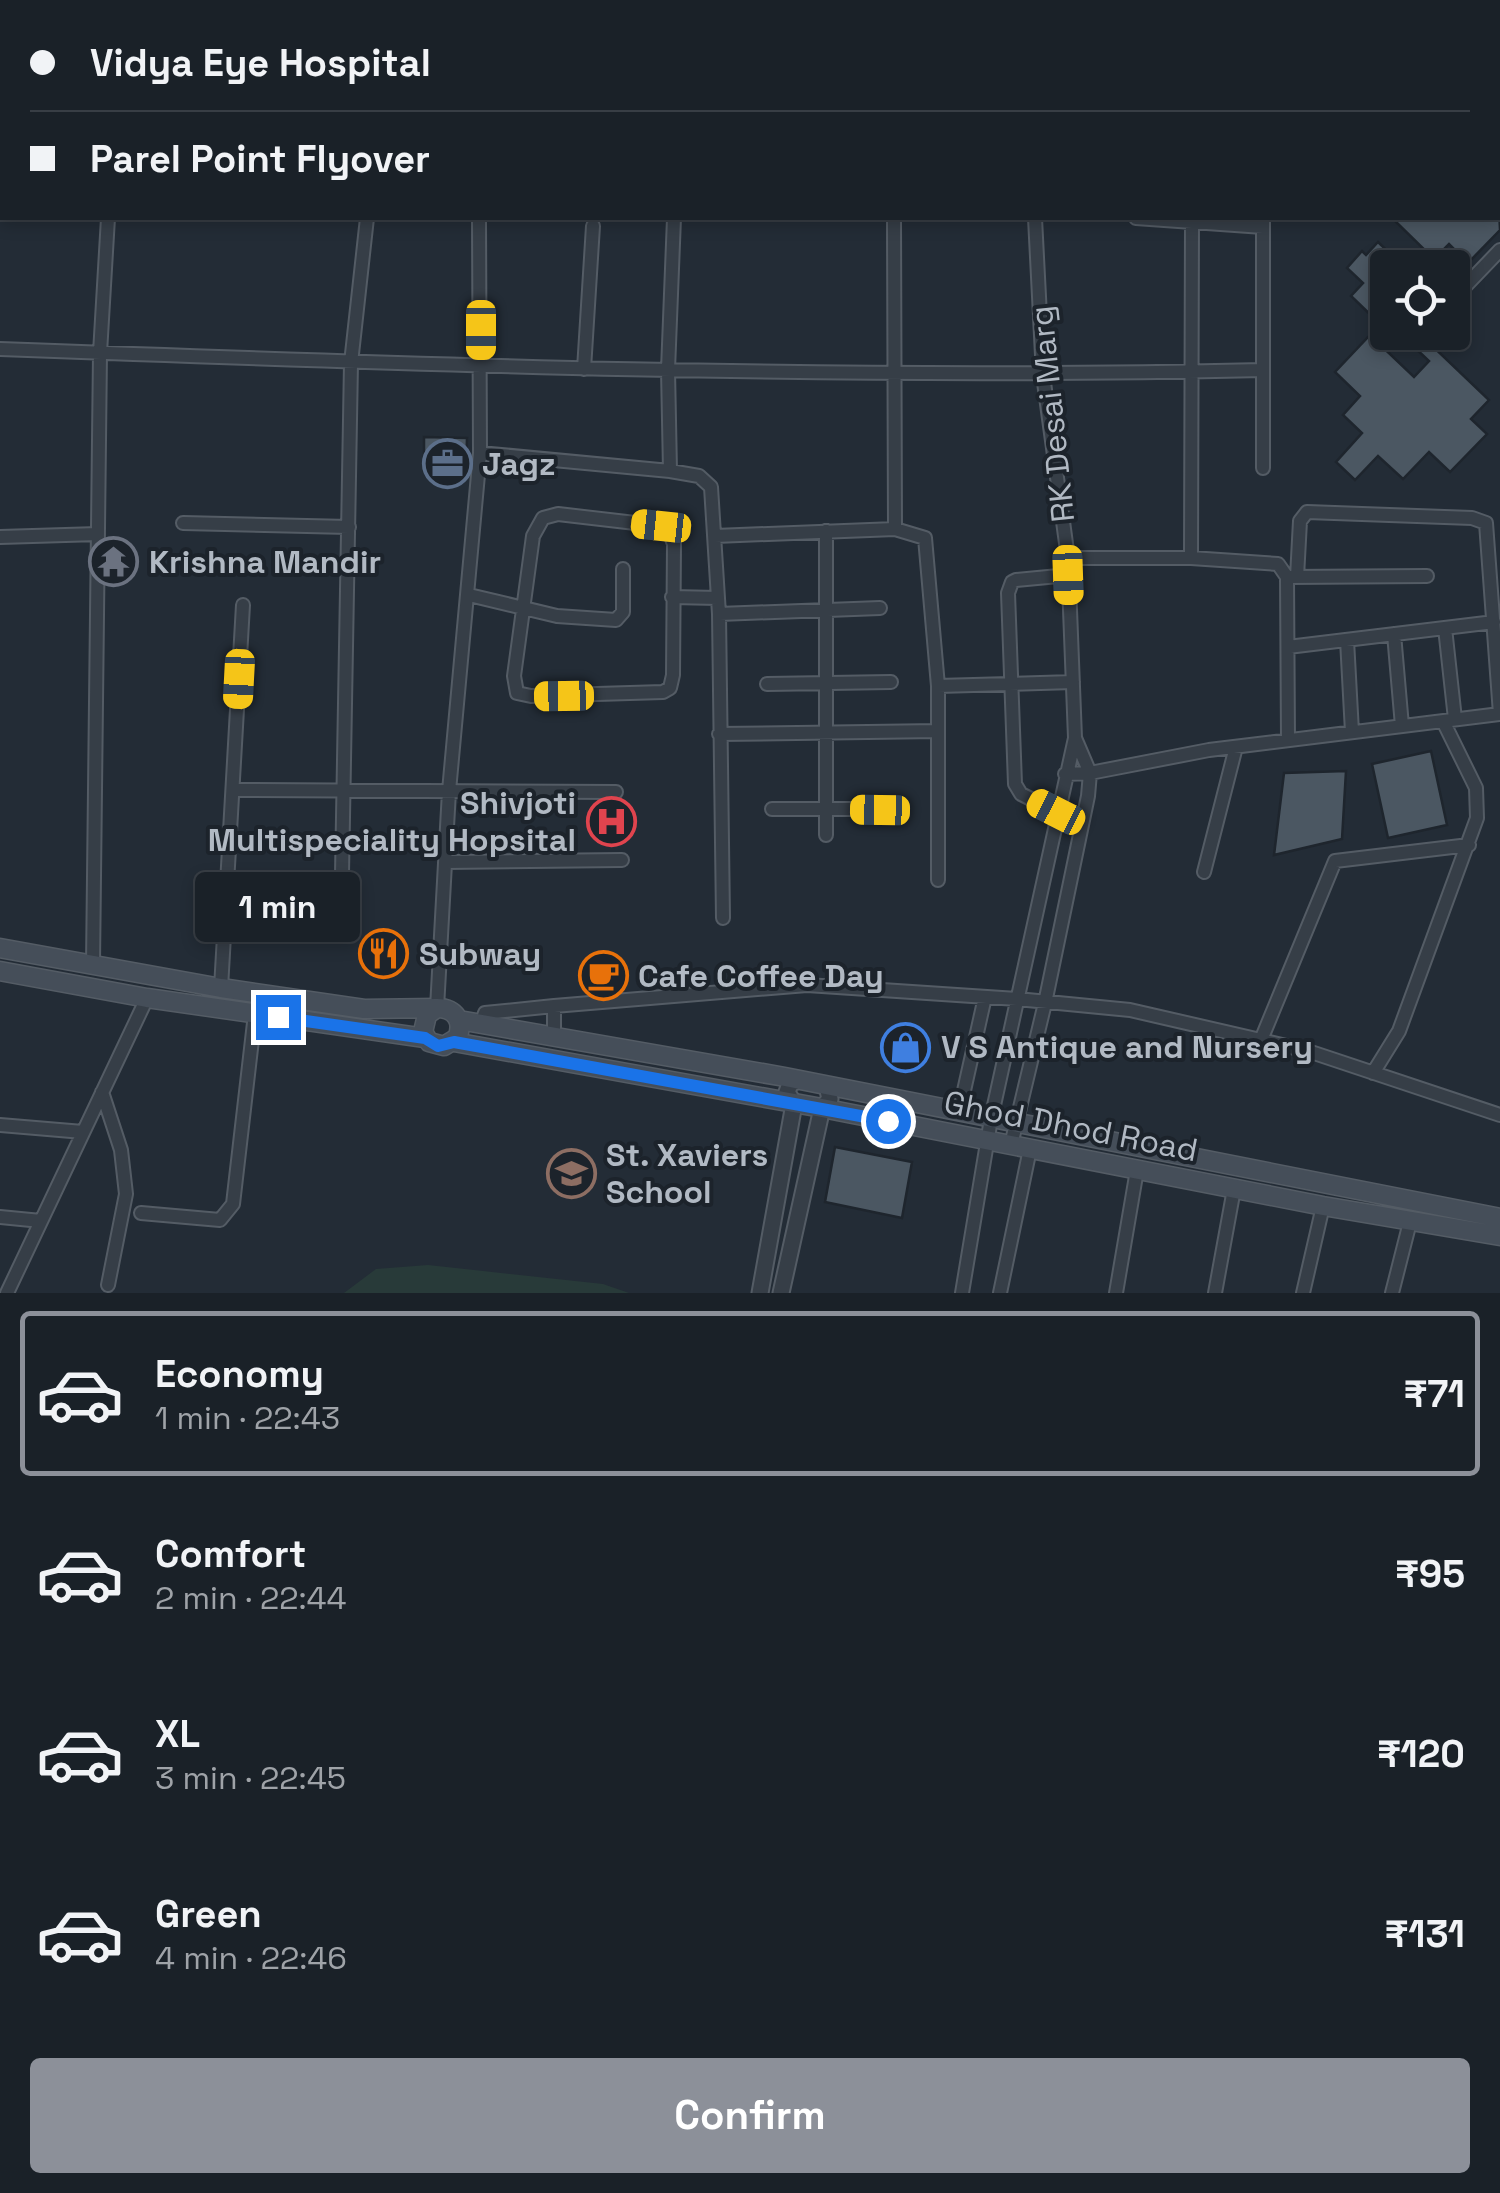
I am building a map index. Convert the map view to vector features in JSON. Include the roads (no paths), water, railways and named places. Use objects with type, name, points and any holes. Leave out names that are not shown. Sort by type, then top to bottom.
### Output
[{"type":"main road","points":[[0,948],[364,1009],[438,1008],[450,1011],[459,1020],[798,1080],[1500,1218]]},
{"type":"main road","name":"Ghod Dhod Road","points":[[0,971],[148,998],[425,1038],[438,1046],[454,1042],[1500,1236]]},
{"type":"main road","points":[[425,1038],[424,1020],[438,1008]]},
{"type":"main road","points":[[454,1042],[459,1034],[459,1020]]},
{"type":"street","points":[[93,964],[100,352],[108,220]]},
{"type":"street","points":[[342,874],[351,363],[368,220]]},
{"type":"street","points":[[438,1008],[449,791],[480,453],[480,220]]},
{"type":"street","points":[[670,471],[668,370],[674,220]]},
{"type":"street","points":[[894,220],[895,528]]},
{"type":"street","name":"RK Desai Marg","points":[[962,1293],[990,1120],[1075,738],[1068,558],[1044,375],[1035,220]]},
{"type":"street","points":[[1191,558],[1192,220],[1263,222],[1263,468]]},
{"type":"street","points":[[584,369],[593,226]]},
{"type":"street","points":[[1470,281],[1500,250]]},
{"type":"street","points":[[0,349],[481,368],[1044,375],[1263,370]]},
{"type":"street","points":[[480,453],[670,471],[699,476],[711,487],[720,614],[723,918]]},
{"type":"street","points":[[1065,774],[1236,747],[1500,714],[1486,523],[1472,518],[1306,512],[1300,522],[1292,577],[1288,740]]},
{"type":"street","points":[[558,514],[666,528],[674,544],[670,688],[663,692],[531,696],[517,692],[514,676],[525,608],[535,529],[543,518],[558,514]]},
{"type":"street","points":[[183,523],[349,527]]},
{"type":"street","points":[[715,536],[895,528],[925,538],[938,686],[938,880]]},
{"type":"street","points":[[826,532],[826,835]]},
{"type":"street","points":[[0,536],[98,534]]},
{"type":"street","points":[[1068,558],[1269,562],[1278,564],[1292,577],[1427,576]]},
{"type":"street","points":[[469,595],[570,618],[616,620],[623,612],[623,569]]},
{"type":"street","points":[[1056,812],[1016,789],[1009,586],[1016,580],[1068,575]]},
{"type":"street","points":[[672,598],[718,598]]},
{"type":"street","points":[[221,988],[244,605]]},
{"type":"street","points":[[720,614],[880,608]]},
{"type":"street","points":[[1288,647],[1494,622]]},
{"type":"street","points":[[1373,1073],[1399,1030],[1477,818],[1478,797],[1449,720],[1445,628]]},
{"type":"street","points":[[1394,634],[1402,726]]},
{"type":"street","points":[[1347,640],[1352,732]]},
{"type":"street","points":[[767,684],[891,682]]},
{"type":"street","points":[[938,686],[1073,682]]},
{"type":"street","points":[[719,734],[938,731]]},
{"type":"street","points":[[1000,1293],[1020,1147],[1015,1125],[1045,1004],[1090,773],[1075,738]]},
{"type":"street","points":[[1204,872],[1236,747]]},
{"type":"street","points":[[232,790],[616,792]]},
{"type":"street","points":[[772,809],[880,810]]},
{"type":"street","points":[[1260,1040],[1334,860],[1469,845]]},
{"type":"street","points":[[445,862],[622,860]]},
{"type":"street","points":[[481,1024],[484,1013],[807,986],[1017,999],[1130,1010],[1308,1051],[1500,1115]]},
{"type":"street","points":[[958,1113],[985,997]]},
{"type":"street","points":[[7,1293],[148,998]]},
{"type":"street","points":[[554,1006],[554,1037]]},
{"type":"street","points":[[141,1212],[220,1220],[233,1204],[254,1014]]},
{"type":"street","points":[[760,1293],[794,1104],[788,1088],[798,1080]]},
{"type":"street","points":[[781,1293],[822,1108],[830,1098],[827,1086]]},
{"type":"street","points":[[102,1092],[122,1150],[126,1194],[108,1285]]},
{"type":"street","points":[[0,1126],[83,1132]]},
{"type":"street","points":[[1116,1293],[1137,1170]]},
{"type":"street","points":[[1214,1293],[1234,1189]]},
{"type":"street","points":[[1304,1293],[1323,1206]]},
{"type":"street","points":[[0,1217],[41,1221]]},
{"type":"street","points":[[1392,1293],[1410,1222]]},
{"type":"place","name":"Jagz","points":[[447,464]]},
{"type":"place","name":"Krishna Mandir","points":[[114,562]]},
{"type":"place","name":"Shivjoti Multispeciality Hopsital","points":[[611,821]]},
{"type":"place","name":"Subway","points":[[384,954]]},
{"type":"place","name":"Cafe Coffee Day","points":[[603,976]]},
{"type":"place","name":"V S Antique and Nursery","points":[[906,1047]]},
{"type":"place","name":"St. Xaviers School","points":[[571,1173]]}]
